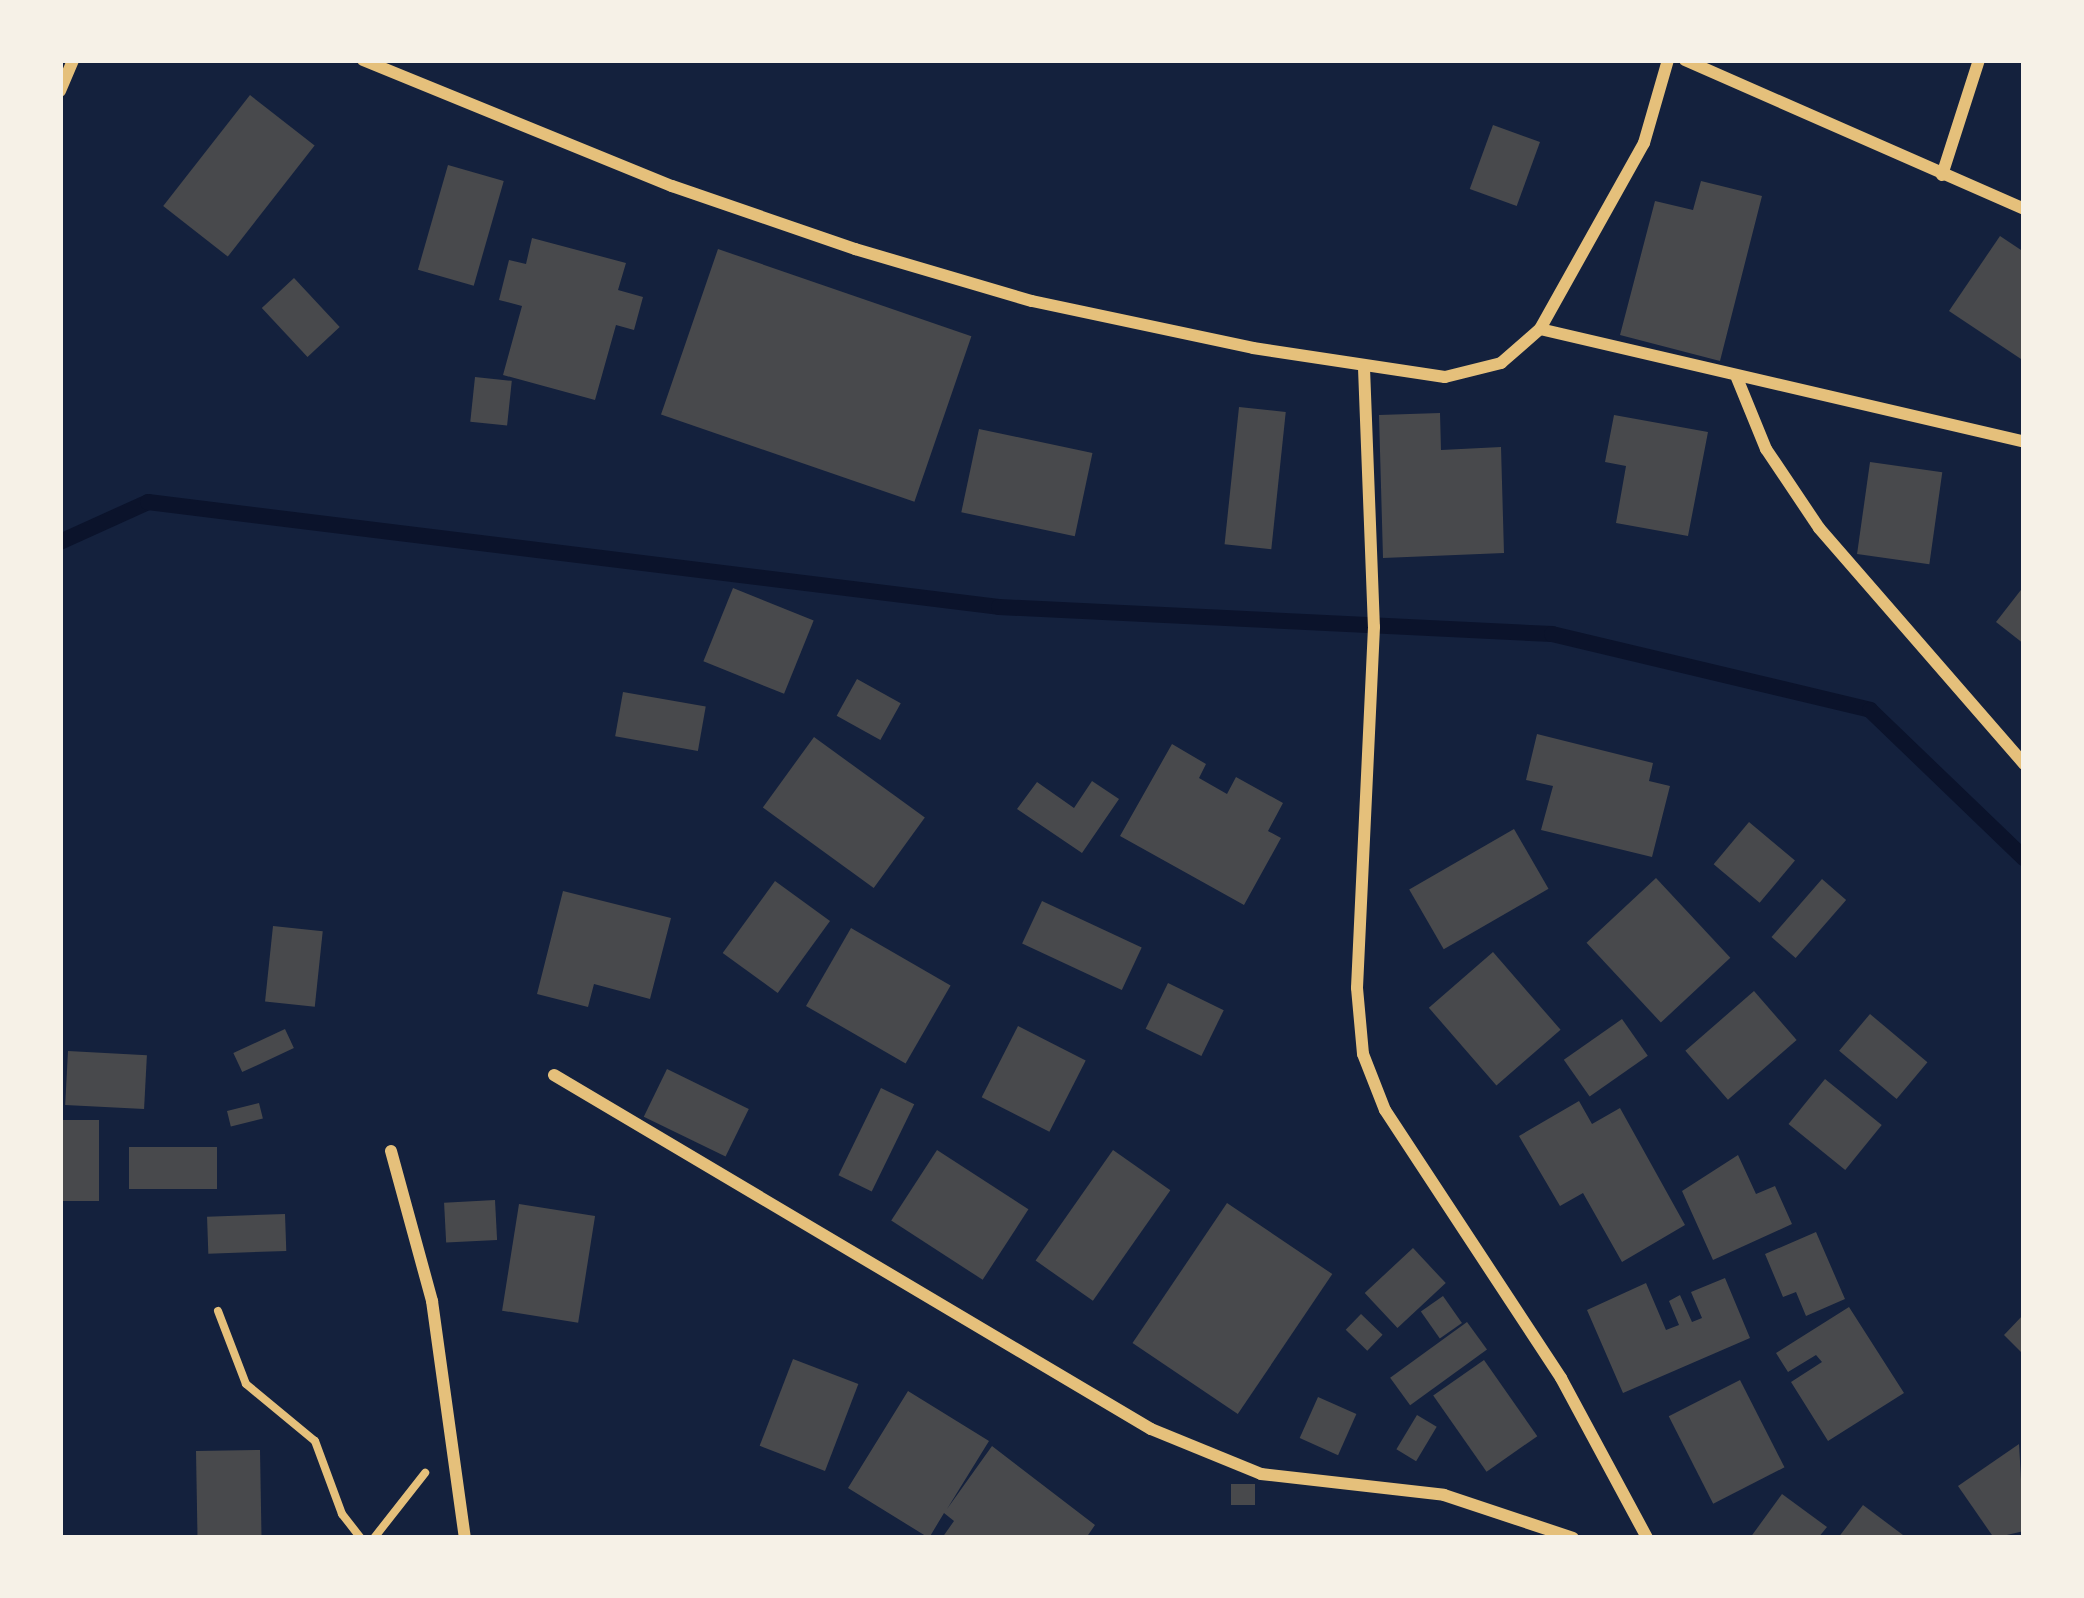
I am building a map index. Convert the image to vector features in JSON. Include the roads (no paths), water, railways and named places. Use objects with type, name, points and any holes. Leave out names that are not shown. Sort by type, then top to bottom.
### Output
[{"type":"street","points":[[60,91],[73,60]]},
{"type":"street","points":[[363,60],[672,186],[855,249],[1032,301],[1364,368],[1445,377],[1501,363],[1540,329],[1644,143],[1668,60]]},
{"type":"street","points":[[1685,60],[2024,208]]},
{"type":"street","points":[[1942,175],[1979,60]]},
{"type":"street","points":[[1540,329],[2024,442]]},
{"type":"street","points":[[1364,368],[1374,628],[1357,988],[1364,1054],[1385,1110],[1562,1378],[1647,1538]]},
{"type":"street","points":[[1737,378],[1766,449],[1819,528],[2024,764]]},
{"type":"street","points":[[554,1075],[1151,1429],[1261,1474],[1444,1495],[1573,1538]]},
{"type":"street","points":[[391,1151],[433,1301],[465,1538]]},
{"type":"waterway","points":[[60,542],[148,502],[999,607],[1552,634],[1870,710],[2024,858]]}]
